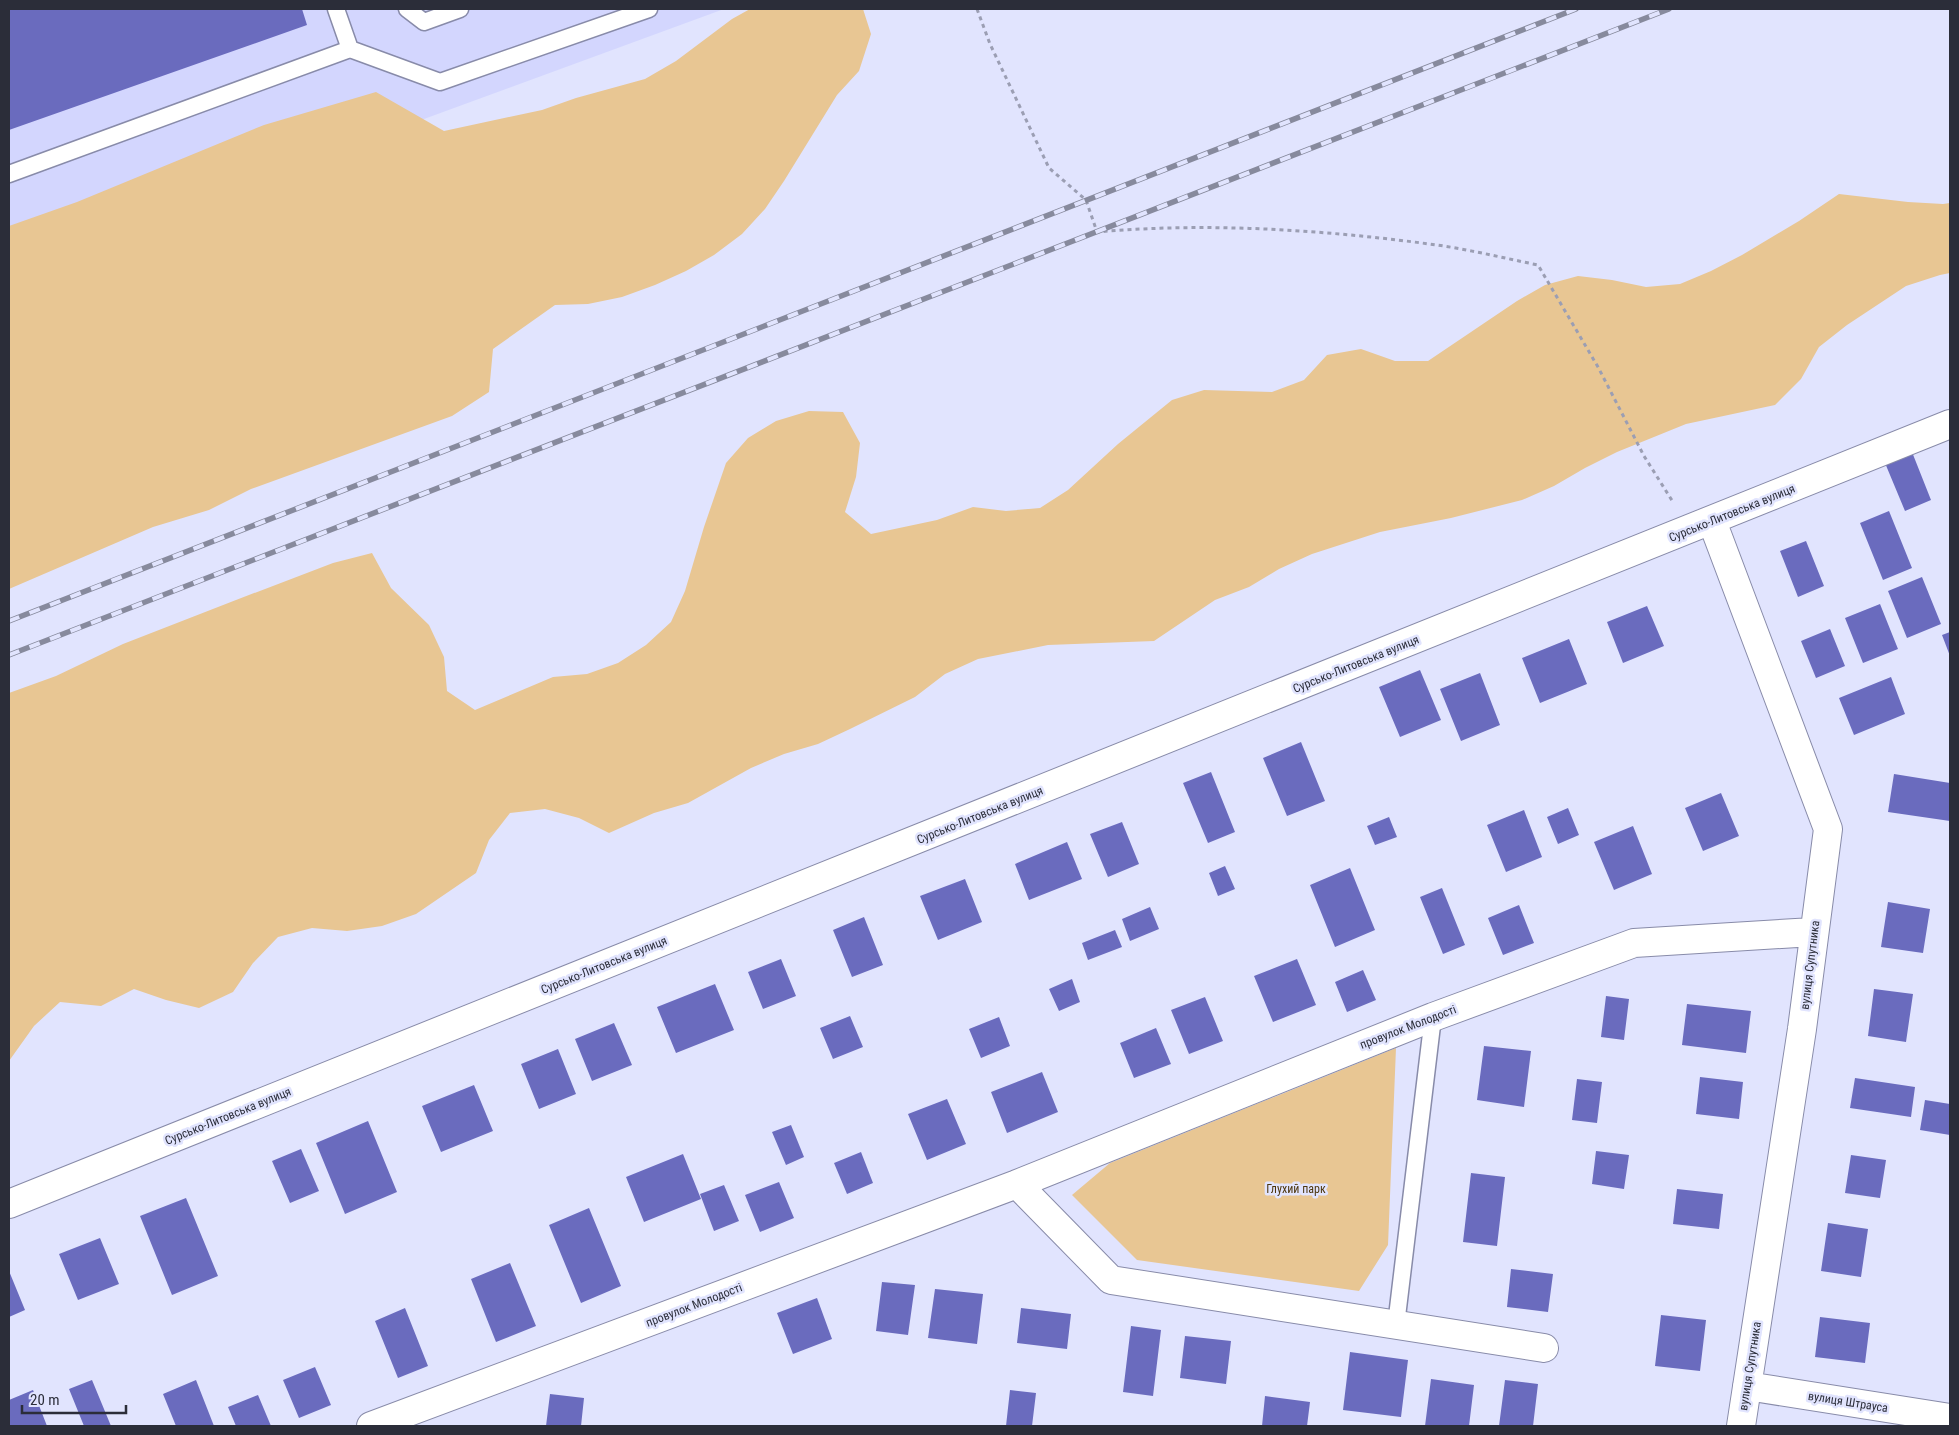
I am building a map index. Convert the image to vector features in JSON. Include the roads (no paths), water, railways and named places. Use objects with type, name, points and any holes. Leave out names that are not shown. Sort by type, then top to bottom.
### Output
[{"type":"street","name":"Сурсько-Литовська вулиця","points":[[9,1204],[1701,526],[1950,424]]},
{"type":"street","name":"вулиця Супутника","points":[[1701,526],[1828,829],[1802,1029],[1741,1426]]},
{"type":"street","name":"провулок Молодості","points":[[371,1426],[1017,1184],[1433,1017],[1634,943],[1814,932]]},
{"type":"street","points":[[1017,1184],[1111,1280],[1544,1348]]},
{"type":"street","name":"вулиця Штрауса","points":[[1746,1386],[1950,1418]]},
{"type":"lane","points":[[336,9],[350,48]]},
{"type":"lane","points":[[407,9],[424,22],[460,9]]},
{"type":"lane","points":[[9,174],[350,48],[440,82],[649,9]]},
{"type":"lane","points":[[1396,1325],[1433,1017]]},
{"type":"railway","points":[[9,621],[1576,9]]},
{"type":"railway","points":[[9,655],[1669,9]]},
{"type":"park label","name":"Глухий парк","points":[[1296,1189]]}]
